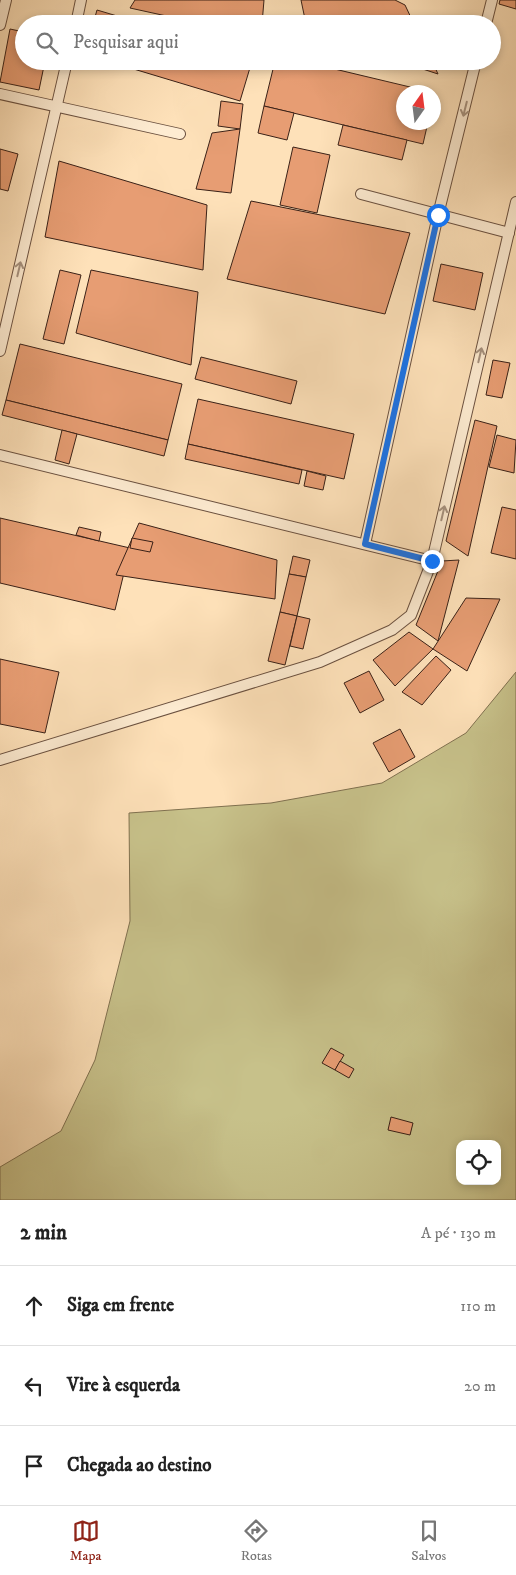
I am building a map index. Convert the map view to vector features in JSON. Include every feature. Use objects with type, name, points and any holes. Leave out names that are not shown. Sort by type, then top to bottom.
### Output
[{"type":"lane","points":[[0,25],[6,0]]},
{"type":"lane","points":[[78,15],[82,0]]},
{"type":"lane","points":[[488,15],[492,0]]},
{"type":"lane","points":[[0,351],[65,70]]},
{"type":"lane","points":[[365,544],[438,215],[474,70]]},
{"type":"lane","points":[[0,94],[180,134]]},
{"type":"lane","points":[[361,194],[509,233]]},
{"type":"lane","points":[[0,760],[320,662],[392,630],[411,615],[432,561],[516,202]]},
{"type":"lane","points":[[0,454],[432,561]]},
{"type":"shaded area","points":[[516,672],[516,1200],[0,1200],[0,1167],[61,1131],[95,1060],[130,921],[129,813],[271,803],[382,783],[466,733]]},
{"type":"building","points":[[135,0],[264,0],[263,15],[162,15],[130,8]]},
{"type":"building","points":[[301,0],[395,0],[405,5],[410,15],[304,15]]},
{"type":"building","points":[[500,0],[516,0],[516,9],[499,4]]},
{"type":"building","points":[[97,10],[114,15],[96,15]]},
{"type":"building","points":[[10,29],[15,30],[15,70],[43,70],[39,90],[0,82]]},
{"type":"building","points":[[137,70],[249,70],[240,101]]},
{"type":"building","points":[[273,70],[339,70],[402,85],[396,85],[396,130],[426,130],[423,144],[264,106]]},
{"type":"building","points":[[426,70],[436,70],[438,74]]},
{"type":"building","points":[[221,101],[243,104],[240,129],[218,126]]},
{"type":"building","points":[[264,106],[294,113],[287,140],[258,133]]},
{"type":"building","points":[[343,125],[407,140],[402,160],[338,145]]},
{"type":"building","points":[[240,129],[231,193],[196,189],[212,133]]},
{"type":"building","points":[[293,147],[330,155],[317,213],[280,205]]},
{"type":"building","points":[[0,149],[18,154],[8,191],[0,189]]},
{"type":"building","points":[[59,161],[207,205],[203,270],[45,237]]},
{"type":"building","points":[[251,201],[410,233],[385,314],[227,279]]},
{"type":"building","points":[[441,264],[483,273],[475,310],[433,301]]},
{"type":"building","points":[[60,270],[81,275],[64,344],[43,339]]},
{"type":"building","points":[[91,270],[198,292],[191,365],[76,333]]},
{"type":"building","points":[[20,344],[182,384],[168,440],[6,400]]},
{"type":"building","points":[[201,357],[297,381],[291,404],[195,379]]},
{"type":"building","points":[[493,360],[510,363],[502,398],[486,395]]},
{"type":"building","points":[[198,399],[354,434],[344,479],[188,444]]},
{"type":"building","points":[[6,400],[168,440],[164,456],[2,415]]},
{"type":"building","points":[[475,420],[497,426],[468,556],[446,541]]},
{"type":"building","points":[[62,430],[77,434],[69,464],[55,460]]},
{"type":"building","points":[[497,435],[516,440],[514,473],[489,467]]},
{"type":"building","points":[[188,444],[302,470],[299,484],[185,459]]},
{"type":"building","points":[[307,471],[326,476],[323,490],[304,486]]},
{"type":"building","points":[[502,507],[516,510],[516,559],[491,553]]},
{"type":"building","points":[[0,518],[130,548],[115,610],[0,583]]},
{"type":"building","points":[[139,523],[277,560],[275,599],[116,575]]},
{"type":"building","points":[[79,527],[101,532],[99,541],[76,535]]},
{"type":"building","points":[[132,538],[153,542],[150,552],[130,548]]},
{"type":"building","points":[[293,556],[310,560],[306,577],[289,574]]},
{"type":"building","points":[[459,560],[438,641],[416,625],[442,561]]},
{"type":"building","points":[[289,574],[306,577],[297,616],[280,612]]},
{"type":"building","points":[[466,598],[500,599],[467,671],[433,649]]},
{"type":"building","points":[[280,612],[297,616],[285,665],[268,661]]},
{"type":"building","points":[[297,616],[310,619],[303,649],[290,646]]},
{"type":"building","points":[[409,632],[433,649],[395,686],[373,660]]},
{"type":"building","points":[[436,656],[451,670],[422,705],[402,692]]},
{"type":"building","points":[[0,659],[59,672],[45,733],[0,724]]},
{"type":"building","points":[[369,671],[384,700],[360,713],[344,683]]},
{"type":"building","points":[[400,729],[415,757],[389,772],[373,743]]},
{"type":"building","points":[[331,1048],[344,1055],[335,1070],[322,1063]]},
{"type":"building","points":[[340,1061],[354,1069],[349,1078],[335,1070]]},
{"type":"building","points":[[391,1117],[413,1123],[410,1135],[388,1130]]},
{"type":"route","points":[[432,561],[365,544],[438,215]]}]
